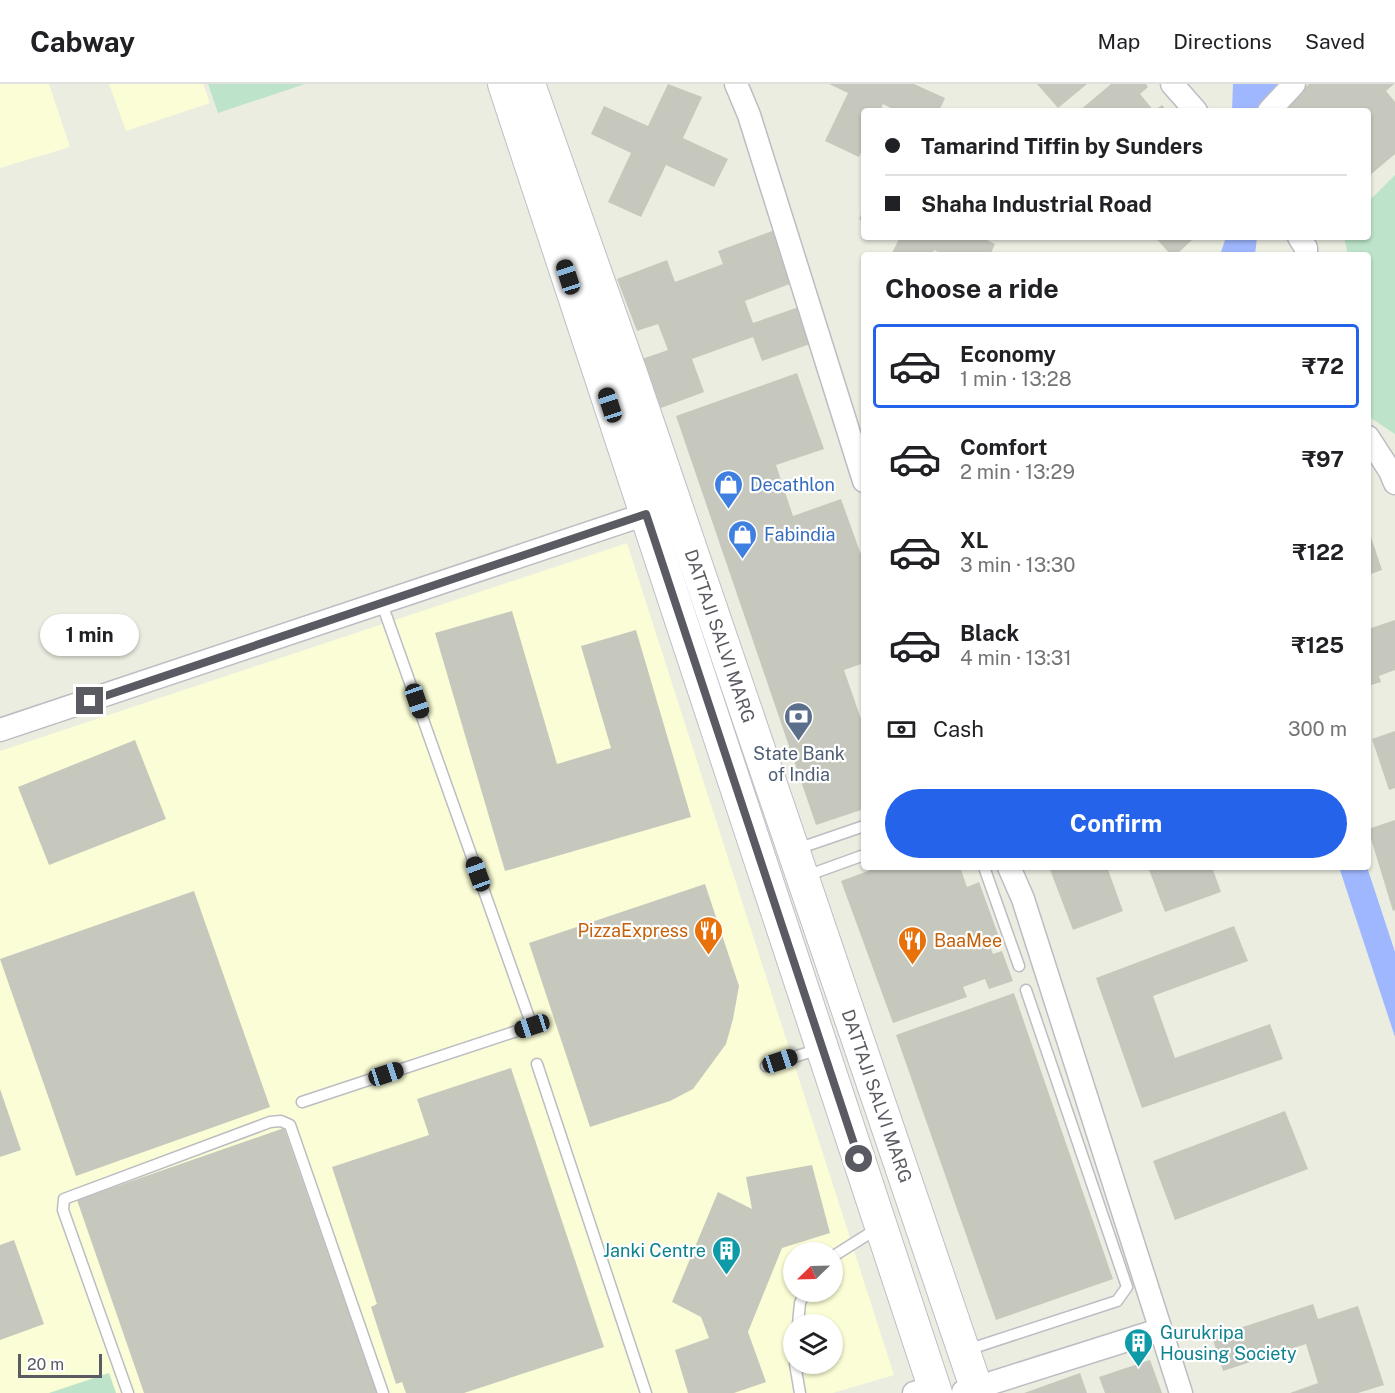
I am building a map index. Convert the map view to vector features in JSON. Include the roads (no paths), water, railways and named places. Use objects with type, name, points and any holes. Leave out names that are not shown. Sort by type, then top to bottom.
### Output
[{"type":"street","name":"DATTAJI SALVI MARG","points":[[504,84],[881,1226],[950,1391]]},
{"type":"street","name":"DATTAJI SALVI MARG","points":[[529,84],[964,1351],[950,1391]]},
{"type":"street","points":[[736,84],[749,115],[861,472]]},
{"type":"street","points":[[1173,84],[1194,108]]},
{"type":"street","points":[[1272,108],[1294,84]]},
{"type":"street","points":[[1371,442],[1395,483]]},
{"type":"street","points":[[0,730],[646,514]]},
{"type":"street","points":[[1010,870],[1023,899],[1181,1393]]},
{"type":"street","points":[[950,1391],[1159,1330]]},
{"type":"lane","points":[[302,1102],[532,1026],[382,604]]},
{"type":"lane","points":[[798,864],[861,828]]},
{"type":"lane","points":[[798,864],[861,855]]},
{"type":"lane","points":[[985,870],[1019,966]]},
{"type":"lane","points":[[964,1351],[1117,1301],[1127,1287],[1026,990]]},
{"type":"lane","points":[[766,1066],[822,1048]]},
{"type":"lane","points":[[537,1064],[646,1393]]},
{"type":"lane","points":[[128,1393],[63,1210],[64,1199],[270,1122],[281,1121],[290,1125],[383,1393]]},
{"type":"lane","points":[[843,1250],[881,1226]]},
{"type":"lane","points":[[797,1374],[800,1393]]},
{"type":"water","points":[[1233,84],[1285,84],[1264,108],[1232,108]]},
{"type":"water","points":[[1225,240],[1257,240],[1255,252],[1221,252]]},
{"type":"water","points":[[1340,870],[1368,870],[1395,952],[1395,1037]]},
{"type":"place","name":"Decathlon","points":[[729,510]]},
{"type":"place","name":"Fabindia","points":[[743,560]]},
{"type":"place","name":"State Bank of India","points":[[799,742]]},
{"type":"place","name":"PizzaExpress","points":[[709,956]]},
{"type":"place","name":"BaaMee","points":[[913,966]]},
{"type":"place","name":"Janki Centre","points":[[727,1276]]},
{"type":"place","name":"Gurukripa Housing Society","points":[[1139,1368]]}]
